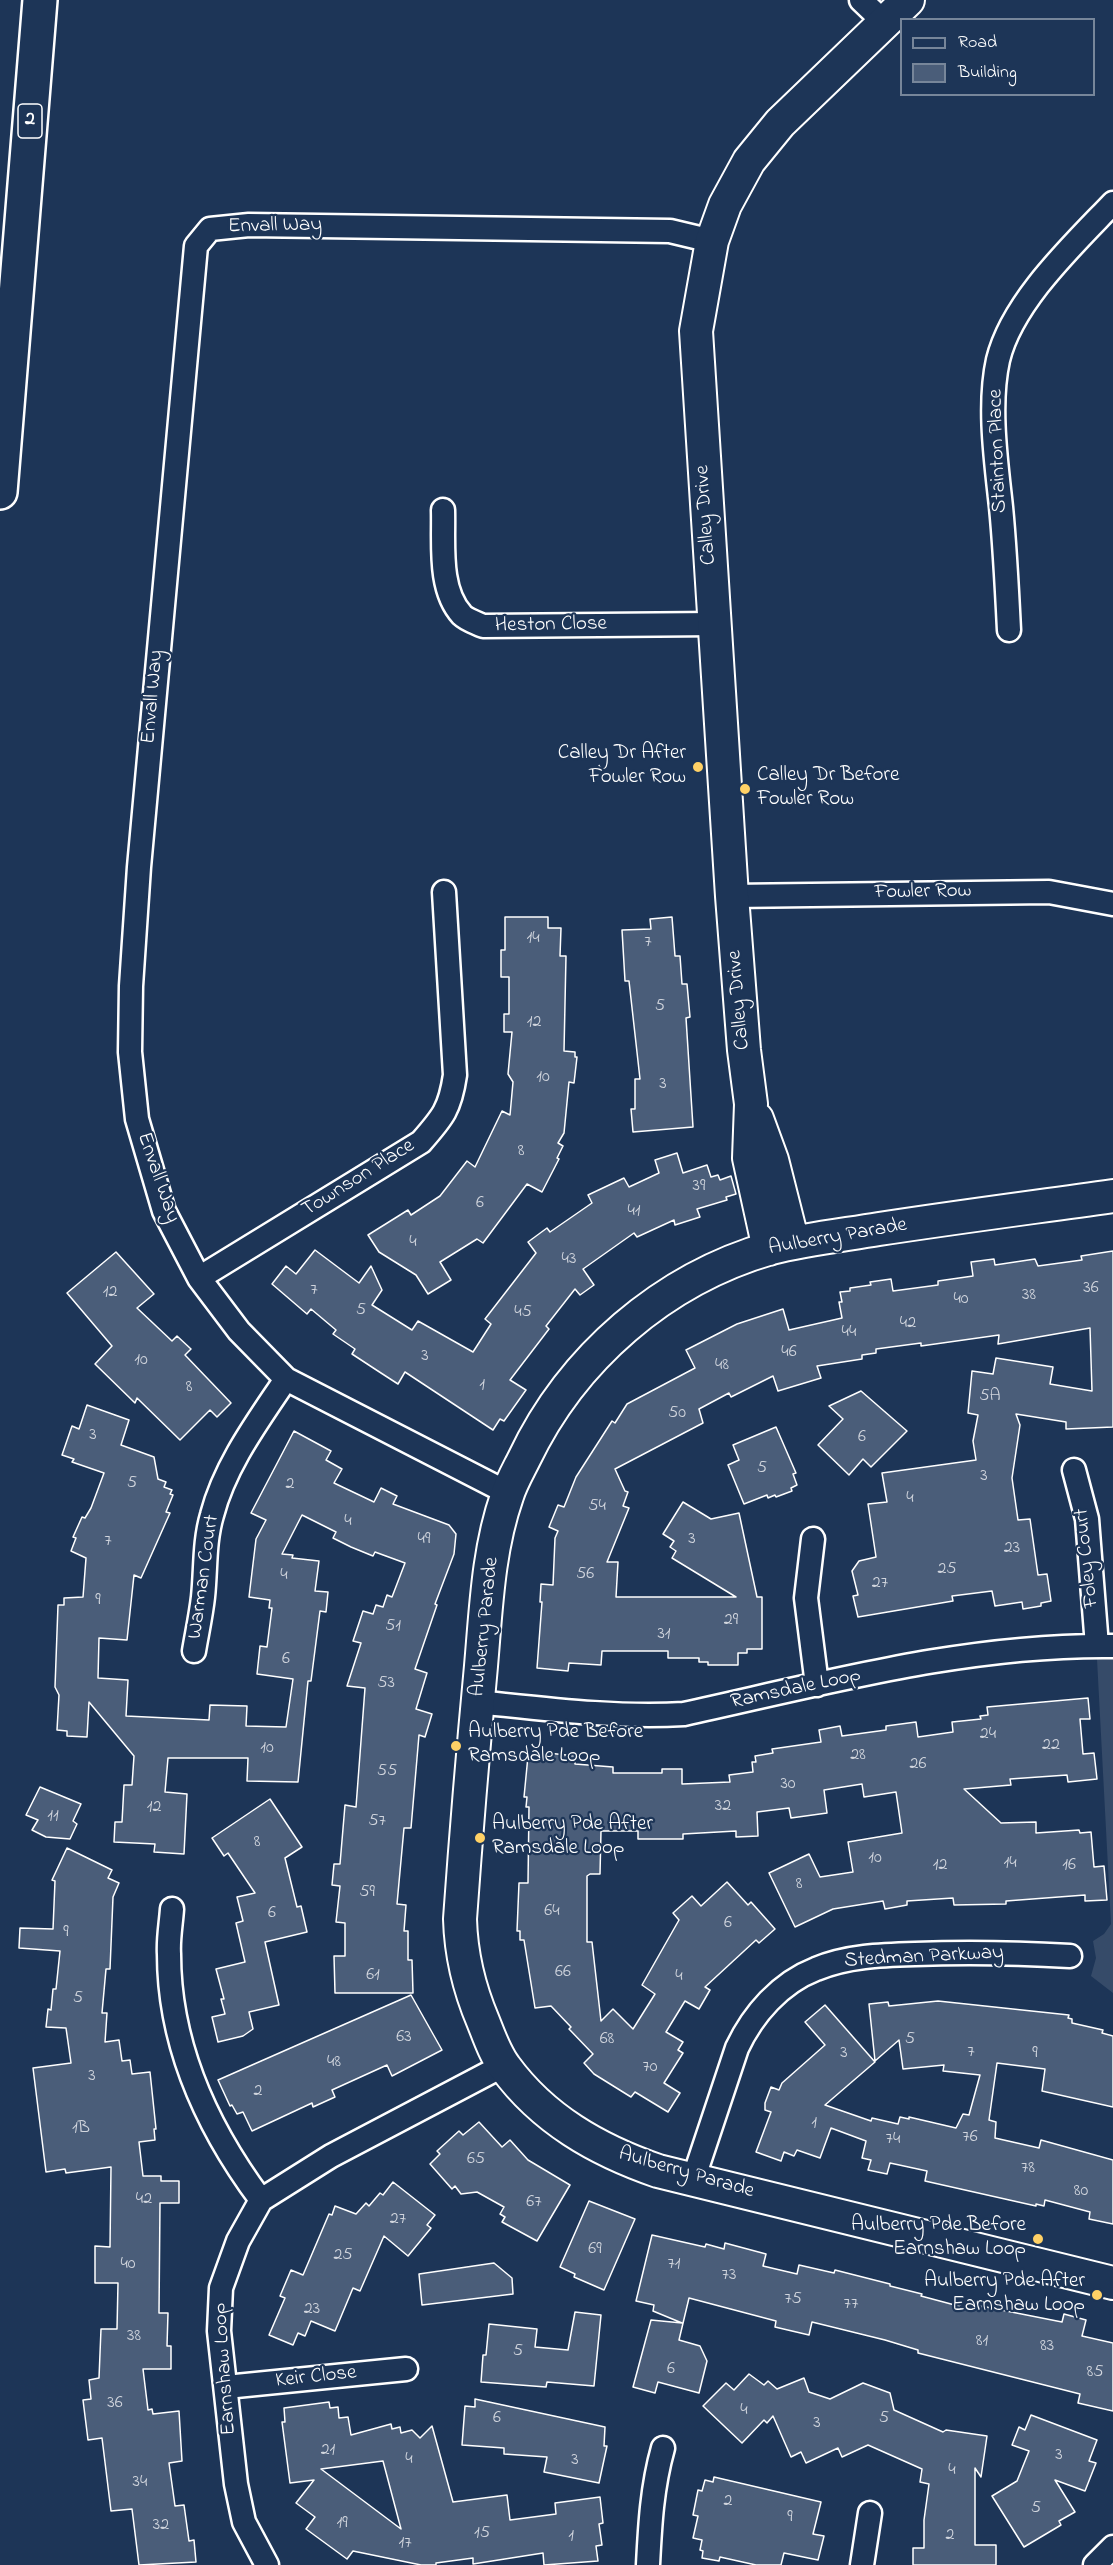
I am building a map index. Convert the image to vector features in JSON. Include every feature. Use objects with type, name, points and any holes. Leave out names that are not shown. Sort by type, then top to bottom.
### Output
[{"type":"highway","name":"2","points":[[0,492],[40,0]]},
{"type":"highway","points":[[21,242],[60,0]]},
{"type":"main road","name":"Calley Drive","points":[[781,1246],[749,1158],[751,1104],[744,1050],[732,896],[696,331],[712,240],[725,205],[749,161],[780,123],[908,0]]},
{"type":"main road","name":"Aulberry Parade","points":[[1113,1196],[781,1246],[696,1279],[658,1301],[599,1350],[551,1411],[532,1442],[508,1492],[489,1581],[461,1900],[460,1940],[470,1988],[504,2065],[543,2108],[574,2133],[604,2150],[630,2161],[693,2180],[1113,2283]]},
{"type":"street","points":[[861,0],[884,22]]},
{"type":"street","name":"Stainton Place","points":[[1009,630],[994,405],[998,360],[1009,332],[1031,294],[1113,202]]},
{"type":"street","name":"Envall Way","points":[[508,1492],[286,1379],[239,1331],[199,1278],[164,1211],[137,1119],[130,1052],[131,986],[139,867],[196,246],[210,229],[249,225],[670,231],[712,240]]},
{"type":"street","name":"Heston Close","points":[[443,510],[445,572],[449,595],[463,616],[483,626],[716,624]]},
{"type":"street","name":"Townson Place","points":[[199,1278],[421,1142],[444,1115],[452,1096],[455,1076],[444,892]]},
{"type":"street","name":"Fowler Row","points":[[732,896],[1049,892],[1113,904]]},
{"type":"street","name":"Warman Court","points":[[194,1651],[203,1596],[205,1547],[212,1514],[228,1473],[248,1435],[286,1379]]},
{"type":"street","name":"Foley Court","points":[[1074,1470],[1087,1519],[1105,1646]]},
{"type":"street","points":[[813,1539],[806,1598],[817,1685]]},
{"type":"street","name":"Ramsdale Loop","points":[[477,1702],[610,1714],[656,1716],[684,1714],[982,1653],[1105,1646]]},
{"type":"street","points":[[172,1909],[168,1954],[172,1996],[184,2054],[210,2123],[235,2166],[261,2200]]},
{"type":"street","name":"Stedman Parkway","points":[[693,2180],[737,2048],[746,2028],[761,2008],[791,1983],[814,1969],[840,1960],[894,1955],[984,1951],[1070,1956]]},
{"type":"street","name":"Earnshaw Loop","points":[[267,2565],[244,2522],[236,2484],[219,2331],[221,2288],[238,2241],[261,2200],[331,2156],[504,2065]]},
{"type":"street","name":"Keir Close","points":[[226,2387],[406,2369]]},
{"type":"street","points":[[648,2565],[653,2498],[663,2448]]},
{"type":"street","points":[[862,2565],[870,2513]]},
{"type":"street","points":[[1095,2565],[1113,2547]]},
{"type":"shaded area","points":[[1097,1659],[1113,1659],[1113,1993],[1091,1976],[1096,1958],[1093,1941],[1104,1934],[1111,1924]]},
{"type":"building","points":[[505,917],[548,917],[548,928],[561,928],[560,956],[566,956],[564,1051],[575,1052],[575,1057],[577,1057],[574,1083],[569,1082],[564,1133],[558,1143],[563,1146],[542,1192],[527,1184],[483,1243],[477,1239],[440,1262],[451,1280],[428,1294],[416,1275],[379,1252],[368,1235],[408,1210],[411,1215],[440,1196],[467,1161],[475,1167],[502,1111],[510,1115],[513,1082],[508,1074],[512,1032],[504,1032],[504,1014],[509,1014],[509,977],[501,977],[501,950],[505,950]]},
{"type":"building","points":[[672,917],[675,956],[680,956],[682,984],[687,984],[690,1017],[686,1018],[693,1127],[633,1132],[631,1109],[635,1109],[635,1079],[640,1079],[629,981],[625,981],[622,930],[651,929],[650,919]]},
{"type":"building","points":[[677,1153],[683,1173],[707,1165],[711,1177],[718,1175],[720,1180],[731,1176],[736,1194],[726,1197],[727,1200],[697,1209],[700,1217],[675,1225],[674,1220],[637,1237],[634,1233],[583,1269],[594,1285],[580,1295],[575,1289],[546,1326],[549,1329],[510,1380],[526,1390],[504,1421],[500,1419],[493,1430],[405,1372],[398,1384],[352,1354],[355,1349],[333,1334],[336,1330],[311,1309],[307,1314],[272,1284],[286,1266],[296,1274],[315,1250],[359,1283],[371,1266],[382,1290],[372,1305],[412,1330],[418,1321],[473,1352],[491,1324],[485,1319],[536,1253],[528,1242],[547,1228],[550,1232],[592,1203],[588,1195],[624,1178],[629,1187],[659,1173],[655,1160]]},
{"type":"building","points":[[1113,1251],[1113,1427],[1066,1429],[1066,1422],[1016,1414],[1020,1425],[1012,1478],[1018,1520],[1030,1519],[1038,1575],[1047,1574],[1051,1601],[1041,1603],[1041,1606],[1023,1609],[1022,1602],[995,1606],[992,1591],[952,1596],[953,1601],[858,1617],[853,1596],[858,1595],[852,1571],[859,1561],[876,1557],[868,1504],[887,1502],[882,1473],[976,1460],[973,1441],[978,1415],[968,1413],[972,1371],[993,1374],[996,1358],[1053,1367],[1050,1384],[1092,1391],[1090,1328],[998,1344],[999,1335],[921,1346],[921,1343],[876,1349],[876,1353],[862,1355],[862,1359],[817,1366],[821,1378],[778,1391],[773,1376],[731,1397],[729,1393],[699,1409],[703,1423],[615,1469],[625,1491],[628,1492],[623,1506],[629,1508],[607,1562],[618,1562],[616,1597],[736,1597],[672,1558],[676,1551],[670,1547],[674,1541],[663,1534],[683,1502],[711,1519],[739,1513],[757,1597],[762,1597],[762,1649],[747,1649],[747,1653],[738,1653],[738,1665],[708,1665],[708,1662],[699,1662],[699,1658],[668,1658],[668,1651],[602,1651],[601,1665],[569,1663],[568,1671],[537,1668],[542,1602],[540,1602],[541,1584],[553,1585],[555,1538],[558,1531],[549,1527],[558,1505],[564,1507],[576,1477],[612,1421],[615,1423],[627,1404],[695,1368],[686,1350],[737,1324],[783,1309],[789,1330],[842,1318],[840,1292],[871,1285],[870,1282],[891,1279],[893,1291],[938,1285],[938,1281],[973,1276],[971,1262],[994,1259],[995,1265],[1035,1259],[1038,1266],[1082,1260],[1081,1256]]},
{"type":"building","points":[[116,1252],[154,1294],[137,1308],[172,1341],[177,1336],[191,1349],[185,1355],[231,1403],[217,1417],[210,1410],[180,1440],[137,1398],[135,1403],[95,1364],[112,1346],[67,1293]]},
{"type":"building","points":[[861,1391],[907,1431],[871,1467],[863,1459],[849,1475],[818,1445],[843,1419],[829,1406]]},
{"type":"building","points":[[87,1405],[129,1420],[121,1445],[154,1457],[158,1479],[166,1482],[164,1487],[172,1490],[170,1494],[173,1495],[166,1512],[170,1513],[141,1578],[134,1575],[127,1640],[99,1638],[98,1678],[128,1680],[126,1716],[209,1720],[210,1705],[247,1706],[246,1726],[286,1727],[293,1679],[257,1674],[260,1646],[267,1647],[272,1608],[269,1608],[270,1600],[249,1597],[256,1539],[266,1520],[251,1513],[294,1431],[331,1451],[326,1460],[342,1469],[334,1483],[374,1502],[381,1488],[397,1496],[393,1504],[449,1525],[456,1534],[454,1554],[435,1604],[437,1605],[415,1669],[427,1673],[416,1709],[432,1714],[425,1737],[419,1735],[411,1828],[404,1828],[397,1904],[406,1905],[404,1931],[408,1931],[408,1960],[412,1960],[413,1993],[335,1993],[334,1956],[345,1956],[345,1923],[336,1922],[340,1886],[332,1885],[334,1864],[340,1864],[345,1805],[356,1807],[365,1688],[347,1686],[361,1643],[353,1641],[363,1611],[373,1614],[376,1605],[383,1607],[387,1595],[392,1597],[405,1563],[375,1552],[373,1556],[351,1547],[333,1538],[336,1532],[302,1515],[282,1554],[293,1555],[292,1558],[319,1561],[315,1591],[328,1592],[326,1612],[320,1611],[311,1681],[308,1681],[298,1782],[247,1781],[248,1758],[168,1758],[165,1792],[187,1794],[184,1854],[154,1852],[155,1844],[114,1842],[115,1822],[122,1822],[124,1785],[132,1785],[134,1756],[89,1702],[87,1737],[67,1736],[67,1731],[57,1730],[59,1695],[55,1687],[58,1605],[64,1605],[64,1598],[83,1597],[86,1558],[71,1551],[76,1538],[73,1537],[82,1517],[85,1518],[91,1508],[104,1473],[72,1462],[74,1459],[62,1455],[72,1426],[79,1429]]},
{"type":"building","points":[[776,1427],[796,1473],[793,1474],[797,1485],[791,1488],[792,1491],[776,1497],[775,1495],[768,1498],[767,1495],[744,1504],[728,1465],[739,1460],[733,1445]]},
{"type":"building","points":[[1088,1698],[1090,1719],[1080,1719],[1083,1754],[1094,1753],[1097,1779],[1068,1782],[1067,1775],[1010,1779],[1011,1785],[964,1789],[1001,1823],[1036,1822],[1036,1833],[1079,1830],[1080,1833],[1091,1832],[1094,1867],[1104,1866],[1107,1900],[1085,1901],[1085,1895],[1006,1901],[1006,1904],[954,1905],[953,1898],[907,1901],[907,1905],[885,1909],[883,1901],[833,1909],[795,1927],[769,1873],[809,1854],[820,1877],[853,1872],[848,1842],[902,1833],[896,1792],[864,1797],[862,1784],[824,1790],[827,1813],[791,1818],[789,1808],[757,1812],[758,1836],[736,1837],[736,1831],[683,1834],[683,1839],[638,1839],[638,1831],[601,1831],[600,1874],[587,1876],[587,1942],[592,1942],[601,2021],[613,2009],[633,2029],[655,1994],[642,1985],[679,1920],[673,1913],[692,1896],[701,1906],[727,1882],[748,1905],[751,1902],[775,1929],[759,1943],[756,1940],[705,1987],[710,1990],[699,2009],[685,2001],[666,2032],[683,2042],[678,2050],[683,2053],[664,2083],[680,2093],[668,2112],[635,2092],[631,2097],[594,2074],[584,2063],[593,2054],[569,2029],[571,2027],[551,2006],[535,2008],[524,1940],[520,1940],[520,1931],[517,1931],[519,1883],[528,1883],[529,1807],[526,1807],[527,1797],[524,1797],[528,1756],[548,1757],[548,1753],[575,1756],[575,1764],[613,1767],[613,1773],[662,1773],[662,1769],[682,1769],[682,1784],[730,1782],[729,1775],[753,1772],[752,1762],[756,1762],[755,1756],[773,1753],[772,1749],[821,1742],[819,1730],[840,1726],[842,1736],[886,1730],[886,1726],[916,1722],[918,1737],[953,1732],[952,1722],[981,1719],[980,1716],[988,1715],[987,1707]]},
{"type":"building","points":[[40,1787],[81,1804],[73,1821],[77,1824],[70,1839],[46,1837],[32,1830],[38,1820],[26,1815]]},
{"type":"building","points":[[270,1799],[302,1847],[285,1858],[297,1907],[301,1906],[307,1932],[265,1942],[279,2005],[249,2012],[253,2029],[243,2036],[218,2042],[212,2017],[225,2014],[221,1999],[224,1999],[216,1969],[245,1962],[236,1923],[243,1921],[237,1897],[255,1893],[228,1853],[224,1856],[212,1838]]},
{"type":"building","points":[[67,1848],[112,1870],[108,1878],[119,1883],[113,1897],[110,1969],[106,1969],[102,2013],[107,2013],[105,2042],[119,2040],[122,2061],[130,2060],[132,2074],[150,2072],[156,2129],[154,2129],[155,2140],[139,2142],[143,2176],[161,2176],[161,2181],[179,2181],[179,2203],[160,2203],[159,2313],[168,2313],[167,2346],[171,2346],[171,2369],[143,2369],[148,2410],[152,2409],[153,2414],[179,2411],[182,2461],[169,2463],[175,2506],[184,2505],[189,2541],[194,2540],[196,2562],[139,2565],[132,2509],[111,2511],[102,2438],[88,2440],[83,2400],[91,2399],[89,2380],[99,2378],[101,2329],[117,2329],[118,2283],[95,2283],[95,2246],[110,2247],[111,2167],[66,2173],[65,2169],[46,2172],[33,2068],[71,2063],[66,2028],[46,2027],[48,2009],[51,2010],[53,1989],[56,1989],[60,1951],[19,1948],[20,1928],[53,1929],[55,1881],[52,1880]]},
{"type":"building","points":[[411,1995],[442,2050],[392,2076],[387,2065],[332,2090],[335,2097],[313,2107],[312,2103],[252,2131],[243,2112],[237,2114],[232,2105],[230,2106],[218,2080]]},
{"type":"building","points":[[938,2001],[1069,2015],[1068,2018],[1072,2019],[1072,2023],[1103,2030],[1102,2033],[1113,2036],[1113,2107],[1042,2091],[1045,2069],[997,2063],[989,2120],[996,2122],[995,2138],[1039,2148],[1041,2140],[1113,2160],[1113,2224],[1089,2219],[1090,2212],[1045,2200],[1044,2206],[1036,2204],[1036,2206],[925,2181],[927,2171],[890,2163],[887,2174],[868,2170],[871,2160],[862,2158],[866,2141],[831,2128],[820,2158],[797,2150],[794,2156],[784,2152],[781,2161],[756,2152],[771,2112],[765,2110],[765,2103],[771,2087],[779,2090],[782,2083],[825,2045],[805,2022],[825,2005],[875,2062],[825,2105],[871,2121],[872,2118],[898,2124],[900,2117],[909,2119],[909,2117],[956,2128],[963,2114],[969,2115],[980,2075],[943,2071],[944,2065],[903,2069],[899,2040],[875,2061],[869,2004],[888,2002],[889,2006]]},
{"type":"building","points":[[479,2122],[502,2147],[510,2140],[528,2160],[570,2185],[537,2241],[502,2222],[505,2217],[500,2214],[504,2207],[477,2192],[461,2194],[455,2186],[452,2189],[430,2164],[440,2154],[437,2151],[459,2131],[463,2135]]},
{"type":"building","points":[[393,2182],[435,2215],[427,2225],[431,2228],[408,2256],[384,2236],[360,2291],[353,2288],[335,2331],[311,2321],[305,2336],[298,2333],[293,2345],[269,2335],[285,2298],[280,2296],[291,2270],[303,2275],[329,2214],[332,2215],[335,2206],[356,2214],[366,2203],[369,2206],[380,2193],[383,2195]]},
{"type":"building","points":[[589,2201],[635,2219],[604,2290],[574,2277],[575,2274],[560,2267]]},
{"type":"building","points":[[652,2235],[705,2247],[706,2244],[724,2249],[725,2243],[766,2254],[763,2266],[797,2274],[799,2265],[834,2273],[835,2270],[890,2284],[890,2286],[922,2294],[921,2296],[966,2308],[980,2309],[981,2306],[1062,2322],[1064,2314],[1086,2320],[1082,2336],[1113,2343],[1113,2411],[1078,2403],[1080,2394],[918,2353],[918,2350],[885,2340],[812,2322],[809,2335],[775,2327],[776,2321],[689,2298],[679,2340],[700,2346],[707,2361],[699,2393],[658,2382],[655,2393],[633,2387],[651,2320],[682,2323],[653,2311],[654,2305],[636,2301]]},
{"type":"building","points":[[494,2263],[512,2278],[513,2294],[422,2305],[419,2274]]},
{"type":"building","points":[[575,2312],[601,2315],[594,2386],[547,2382],[546,2387],[481,2382],[489,2324],[537,2329],[535,2347],[568,2350]]},
{"type":"building","points":[[749,2374],[764,2385],[768,2381],[777,2389],[804,2378],[809,2392],[830,2399],[863,2383],[890,2393],[894,2410],[943,2432],[946,2430],[987,2436],[981,2477],[975,2468],[975,2545],[996,2545],[996,2565],[913,2565],[913,2548],[924,2548],[924,2520],[929,2484],[920,2482],[922,2469],[868,2445],[842,2457],[838,2448],[806,2463],[801,2452],[791,2457],[773,2416],[767,2423],[764,2420],[742,2443],[703,2406],[726,2383],[734,2390]]},
{"type":"building","points":[[475,2399],[605,2427],[604,2446],[607,2446],[599,2483],[544,2472],[547,2457],[504,2454],[504,2448],[462,2445],[465,2406],[475,2407]]},
{"type":"building","points":[[329,2402],[330,2408],[338,2407],[339,2418],[348,2417],[351,2435],[391,2424],[392,2429],[400,2427],[401,2433],[412,2430],[420,2438],[432,2426],[453,2502],[507,2495],[510,2520],[556,2514],[555,2503],[600,2497],[603,2523],[599,2524],[602,2545],[596,2546],[598,2561],[544,2565],[543,2553],[473,2564],[473,2558],[436,2563],[436,2565],[421,2565],[353,2551],[347,2559],[306,2529],[315,2517],[296,2503],[314,2480],[290,2483],[282,2422],[285,2422],[284,2408]],"holes":[[[383,2461],[401,2529],[321,2469]]]},
{"type":"building","points":[[1031,2415],[1097,2440],[1089,2461],[1096,2463],[1085,2491],[1055,2480],[1075,2512],[1059,2521],[1061,2525],[1024,2547],[992,2496],[1017,2481],[1029,2451],[1012,2445],[1019,2427],[1025,2430]]},
{"type":"building","points":[[714,2477],[821,2502],[813,2534],[824,2536],[818,2560],[784,2553],[781,2565],[756,2565],[720,2557],[719,2561],[702,2558],[703,2551],[700,2550],[702,2540],[693,2538],[698,2516],[693,2515],[698,2490],[702,2491],[705,2480],[713,2482]]},
{"type":"place","name":"Calley Dr After Fowler Row","points":[[698,767]]},
{"type":"place","name":"Calley Dr Before Fowler Row","points":[[745,789]]},
{"type":"place","name":"Aulberry Pde Before Ramsdale Loop","points":[[456,1746]]},
{"type":"place","name":"Aulberry Pde After Ramsdale Loop","points":[[480,1838]]},
{"type":"place","name":"Aulberry Pde Before Earnshaw Loop","points":[[1038,2239]]},
{"type":"place","name":"Aulberry Pde After Earnshaw Loop","points":[[1097,2295]]}]
